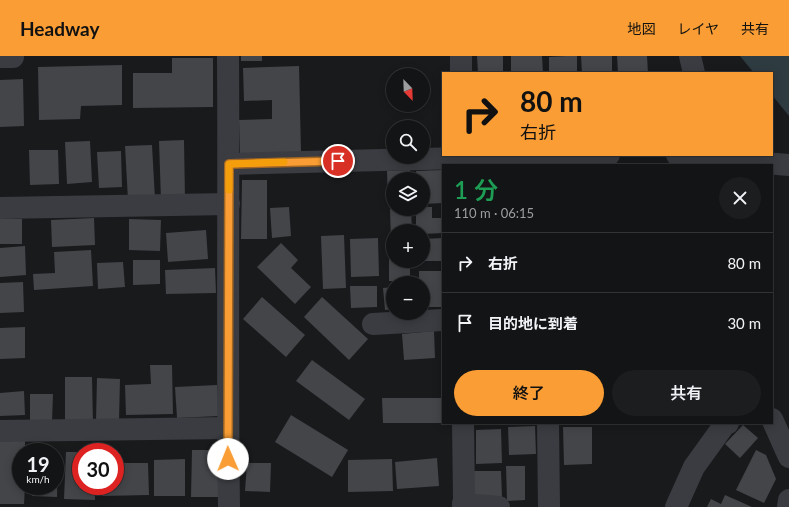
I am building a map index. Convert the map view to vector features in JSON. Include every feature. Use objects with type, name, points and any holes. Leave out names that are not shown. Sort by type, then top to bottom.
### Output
[{"type":"street","points":[[0,57],[13,56]]},
{"type":"street","points":[[228,56],[229,507]]},
{"type":"street","points":[[461,56],[461,72]]},
{"type":"street","points":[[690,56],[694,72]]},
{"type":"street","points":[[229,164],[572,156]]},
{"type":"street","points":[[685,156],[716,160],[789,165]]},
{"type":"street","points":[[0,208],[229,204]]},
{"type":"street","points":[[373,324],[442,320]]},
{"type":"street","points":[[773,421],[789,457]]},
{"type":"street","points":[[463,424],[463,506],[498,507]]},
{"type":"street","points":[[548,424],[549,507]]},
{"type":"street","points":[[676,507],[694,467],[725,424]]},
{"type":"street","points":[[0,431],[228,428]]},
{"type":"street","points":[[788,507],[789,500]]},
{"type":"shaded area","points":[[740,56],[789,56],[789,116],[773,96],[773,72],[753,72]]},
{"type":"building","points":[[241,56],[262,56],[262,61],[241,61]]},
{"type":"building","points":[[477,56],[503,56],[503,72],[478,72]]},
{"type":"building","points":[[511,56],[542,56],[543,72],[511,72]]},
{"type":"building","points":[[577,56],[577,72],[549,72],[549,57]]},
{"type":"building","points":[[581,56],[612,56],[612,72],[582,72]]},
{"type":"building","points":[[617,56],[647,56],[648,72],[618,72]]},
{"type":"building","points":[[172,58],[213,58],[213,107],[133,108],[133,73],[172,73]]},
{"type":"building","points":[[122,65],[122,105],[81,106],[80,119],[39,120],[38,67]]},
{"type":"building","points":[[299,66],[301,152],[240,154],[239,120],[272,119],[272,100],[244,101],[243,68]]},
{"type":"building","points":[[23,79],[24,126],[0,127],[0,80]]},
{"type":"building","points":[[184,140],[185,199],[161,200],[159,141]]},
{"type":"building","points":[[90,141],[92,182],[67,184],[65,142]]},
{"type":"building","points":[[152,145],[155,199],[128,200],[125,146]]},
{"type":"building","points":[[29,150],[58,150],[59,184],[30,185]]},
{"type":"building","points":[[121,151],[122,187],[99,188],[97,152]]},
{"type":"building","points":[[410,170],[410,172],[387,172]]},
{"type":"building","points":[[442,170],[442,203],[430,204],[430,172],[416,172]]},
{"type":"building","points":[[242,180],[267,180],[267,239],[241,239]]},
{"type":"building","points":[[289,207],[291,236],[272,238],[270,208]]},
{"type":"building","points":[[430,207],[432,207],[432,218],[442,218],[442,233],[430,234],[430,224],[416,224],[416,216],[430,216]]},
{"type":"building","points":[[390,216],[411,216],[412,224],[390,224]]},
{"type":"building","points":[[94,218],[95,245],[52,247],[51,220]]},
{"type":"building","points":[[0,219],[22,219],[22,244],[0,244]]},
{"type":"building","points":[[129,219],[161,220],[160,251],[129,250]]},
{"type":"building","points":[[206,230],[208,259],[168,262],[166,233]]},
{"type":"building","points":[[344,235],[346,288],[323,289],[321,236]]},
{"type":"building","points":[[378,238],[379,276],[351,277],[350,239]]},
{"type":"building","points":[[442,238],[442,261],[430,261],[430,239]]},
{"type":"building","points":[[281,243],[298,260],[291,268],[311,287],[295,304],[257,267]]},
{"type":"building","points":[[25,246],[26,275],[0,277],[0,248]]},
{"type":"building","points":[[91,250],[93,286],[34,290],[33,274],[55,273],[54,252]]},
{"type":"building","points":[[133,260],[160,260],[160,284],[133,285]]},
{"type":"building","points":[[123,262],[125,287],[98,289],[97,263]]},
{"type":"building","points":[[215,268],[216,293],[166,294],[165,270]]},
{"type":"building","points":[[389,268],[410,268],[410,276],[389,276]]},
{"type":"building","points":[[419,271],[442,271],[442,307],[430,307],[430,276],[419,276]]},
{"type":"building","points":[[23,282],[24,312],[0,313],[0,283]]},
{"type":"building","points":[[350,286],[377,286],[377,307],[351,308]]},
{"type":"building","points":[[383,288],[386,288],[385,310]]},
{"type":"building","points":[[262,297],[305,335],[286,357],[243,319]]},
{"type":"building","points":[[322,297],[368,339],[349,360],[304,317]]},
{"type":"building","points":[[25,327],[25,358],[0,359],[0,328]]},
{"type":"building","points":[[434,331],[435,358],[404,360],[402,334]]},
{"type":"building","points":[[312,360],[365,399],[349,420],[296,381]]},
{"type":"building","points":[[150,365],[172,365],[173,414],[126,415],[125,385],[151,384]]},
{"type":"building","points":[[65,377],[92,377],[93,423],[65,423]]},
{"type":"building","points":[[97,378],[120,379],[119,421],[96,421]]},
{"type":"building","points":[[217,385],[219,416],[177,418],[175,387]]},
{"type":"building","points":[[24,391],[25,415],[0,416],[0,393]]},
{"type":"building","points":[[30,394],[53,394],[52,422],[30,422]]},
{"type":"building","points":[[382,398],[442,398],[442,423],[383,423]]},
{"type":"building","points":[[291,415],[348,450],[332,477],[275,442]]},
{"type":"building","points":[[743,425],[758,438],[740,458],[725,444]]},
{"type":"building","points":[[535,426],[536,454],[509,455],[508,427]]},
{"type":"building","points":[[563,427],[592,427],[592,464],[564,465]]},
{"type":"building","points":[[501,429],[502,463],[476,464],[476,430]]},
{"type":"building","points":[[0,440],[25,440],[25,443],[12,443],[12,495],[24,495],[24,504],[0,504]]},
{"type":"building","points":[[192,450],[220,450],[220,497],[191,497]]},
{"type":"building","points":[[756,450],[766,455],[776,479],[764,503],[736,490]]},
{"type":"building","points":[[66,452],[72,452],[72,495],[95,495],[95,500],[64,499]]},
{"type":"building","points":[[437,458],[439,486],[397,489],[395,462]]},
{"type":"building","points":[[185,459],[185,496],[154,496],[154,460]]},
{"type":"building","points":[[392,459],[393,491],[348,492],[348,460]]},
{"type":"building","points":[[124,463],[148,463],[149,495],[102,496],[124,495]]},
{"type":"building","points":[[247,463],[271,463],[270,492],[245,491]]},
{"type":"building","points":[[506,466],[525,466],[525,500],[507,501]]},
{"type":"building","points":[[470,471],[501,471],[502,497],[470,498]]},
{"type":"building","points":[[32,495],[57,495],[57,497]]},
{"type":"building","points":[[725,495],[752,507],[707,507],[711,499],[721,504]]},
{"type":"slow traffic","points":[[229,190],[229,164],[284,162]]},
{"type":"route","points":[[228,459],[229,164],[338,161]]}]
